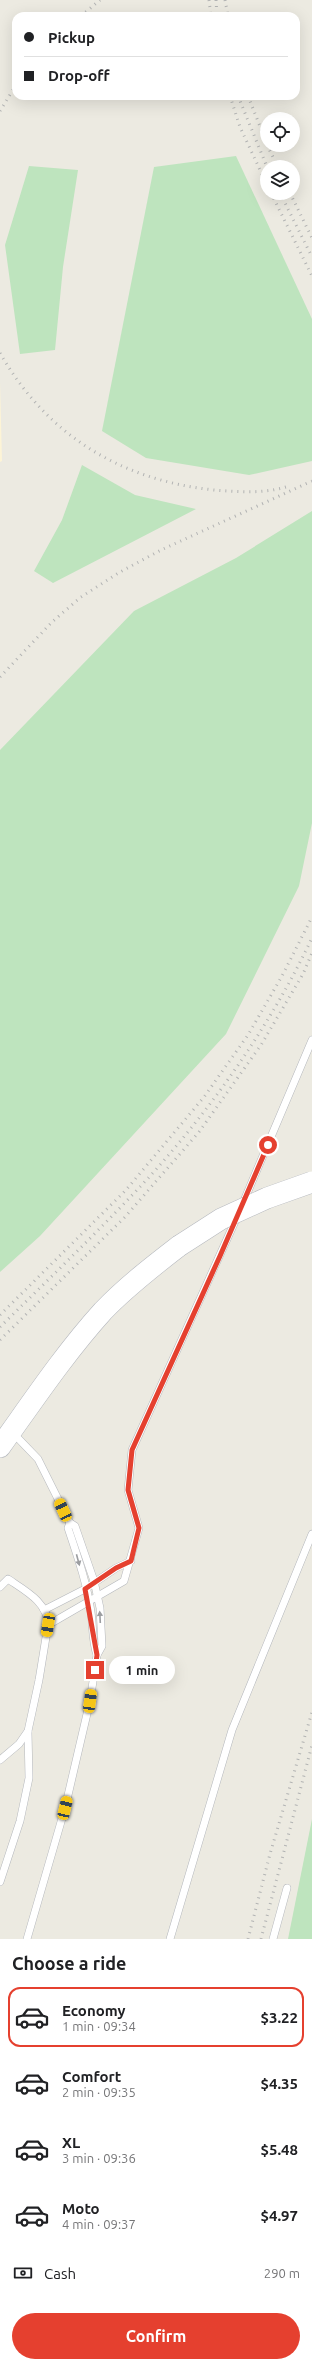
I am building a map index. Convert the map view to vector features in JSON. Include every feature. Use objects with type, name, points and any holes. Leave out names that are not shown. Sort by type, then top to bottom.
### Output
[{"type":"street","points":[[6,1439],[71,1349],[103,1311],[139,1276],[179,1246],[221,1219],[267,1198],[312,1182]]},
{"type":"lane","points":[[48,1625],[98,1598],[124,1581],[131,1561],[139,1528],[128,1490],[132,1450],[220,1256],[312,1040]]},
{"type":"lane","points":[[6,1439],[38,1459],[70,1523],[75,1526],[78,1533],[98,1598],[102,1646],[97,1655]]},
{"type":"lane","points":[[27,1939],[65,1808],[90,1701],[97,1655],[89,1602],[68,1528],[70,1523]]},
{"type":"lane","points":[[170,1939],[232,1730],[312,1534]]},
{"type":"lane","points":[[44,1610],[85,1589],[116,1568],[131,1561]]},
{"type":"lane","points":[[0,1587],[8,1579],[37,1600],[48,1617],[40,1680],[28,1731],[29,1778],[20,1821],[0,1882]]},
{"type":"lane","points":[[0,1760],[19,1744],[28,1731]]},
{"type":"lane","points":[[273,1939],[287,1888]]},
{"type":"shaded area","points":[[0,382],[2,461],[0,462]]},
{"type":"green space","points":[[236,156],[312,319],[312,461],[249,475],[146,458],[102,431],[154,167]]},
{"type":"green space","points":[[29,166],[78,170],[63,267],[55,350],[20,354],[5,245]]},
{"type":"green space","points":[[82,465],[135,495],[196,509],[53,583],[34,571],[62,520]]},
{"type":"green space","points":[[312,511],[312,823],[299,886],[226,1034],[40,1236],[0,1272],[0,750],[134,611],[236,558]]},
{"type":"green space","points":[[312,1819],[312,1939],[288,1939]]},
{"type":"railway","points":[[86,12],[100,0]]},
{"type":"railway","points":[[209,0],[210,12]]},
{"type":"railway","points":[[216,0],[217,12]]},
{"type":"railway","points":[[225,0],[227,12]]},
{"type":"railway","points":[[0,111],[12,92]]},
{"type":"railway","points":[[231,100],[240,127],[260,170]]},
{"type":"railway","points":[[240,100],[264,160]]},
{"type":"railway","points":[[250,100],[260,126]]},
{"type":"railway","points":[[270,152],[274,160]]},
{"type":"railway","points":[[274,200],[312,276]]},
{"type":"railway","points":[[284,200],[312,257]]},
{"type":"railway","points":[[293,200],[312,238]]},
{"type":"railway","points":[[0,353],[19,382],[40,408],[64,430],[89,448],[117,464],[148,476],[180,485],[214,490],[242,492],[261,491],[280,489],[289,486]]},
{"type":"railway","points":[[0,677],[52,622],[81,597],[120,572],[161,550],[312,481]]},
{"type":"railway","points":[[0,1315],[126,1190],[204,1097],[248,1035],[282,976],[312,917]]},
{"type":"railway","points":[[0,1327],[77,1252],[175,1148],[219,1091],[260,1032],[279,1001],[312,938]]},
{"type":"railway","points":[[0,1340],[125,1217],[199,1132],[261,1045],[303,974],[312,953]]},
{"type":"railway","points":[[248,1939],[270,1854],[312,1712]]},
{"type":"railway","points":[[261,1939],[312,1745]]},
{"type":"route","points":[[95,1670],[97,1655],[94,1645],[91,1611],[85,1589],[116,1568],[131,1561],[139,1528],[128,1490],[132,1450],[220,1256],[268,1145]]}]
